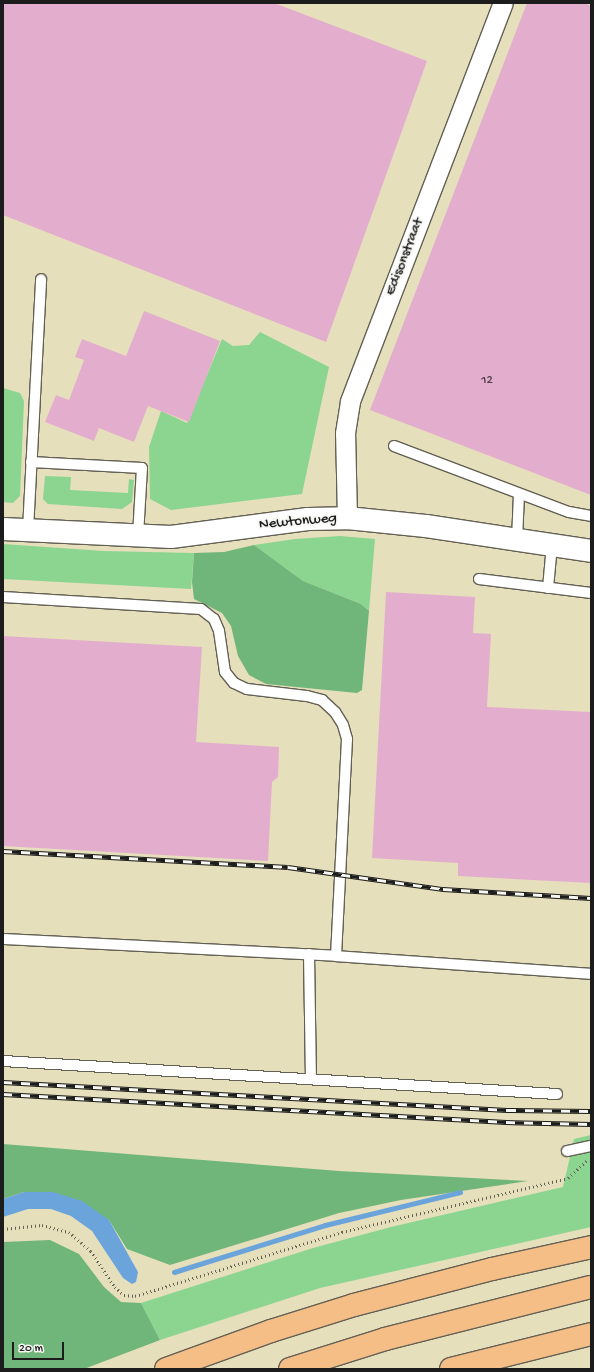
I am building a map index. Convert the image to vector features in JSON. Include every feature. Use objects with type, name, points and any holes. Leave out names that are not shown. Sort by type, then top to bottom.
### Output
[{"type":"highway","points":[[166,1369],[271,1331],[354,1305],[492,1268],[591,1247]]},
{"type":"highway","points":[[290,1369],[385,1339],[591,1287]]},
{"type":"highway","points":[[451,1369],[591,1334]]},
{"type":"street","name":"Edisonstraat","points":[[347,518],[345,433],[350,401],[503,3]]},
{"type":"street","name":"Newtonweg","points":[[3,528],[172,537],[308,519],[347,518],[591,551]]},
{"type":"lane","points":[[28,530],[41,279]]},
{"type":"lane","points":[[394,446],[569,512],[591,516]]},
{"type":"lane","points":[[31,462],[142,468],[138,535]]},
{"type":"lane","points":[[517,540],[519,494]]},
{"type":"lane","points":[[548,588],[552,545]]},
{"type":"lane","points":[[479,579],[591,593]]},
{"type":"lane","points":[[3,597],[201,609],[214,620],[220,631],[225,672],[234,683],[247,689],[307,696],[322,700],[335,712],[343,725],[347,739],[336,956]]},
{"type":"lane","points":[[3,939],[309,954],[591,974]]},
{"type":"lane","points":[[309,954],[311,1079]]},
{"type":"lane","points":[[3,1061],[557,1094]]},
{"type":"lane","points":[[567,1151],[591,1146]]},
{"type":"path","points":[[3,1229],[42,1225],[69,1232],[91,1251],[115,1287],[124,1295],[135,1296],[342,1232],[568,1178],[591,1157]]},
{"type":"green space","points":[[260,332],[329,367],[302,494],[171,510],[150,499],[149,447],[161,411],[187,423],[222,339],[233,346],[249,345]]},
{"type":"green space","points":[[3,388],[20,393],[24,401],[20,496],[13,503],[3,502]]},
{"type":"green space","points":[[45,476],[71,477],[70,490],[128,493],[129,479],[134,480],[132,502],[122,509],[48,504],[43,499]]},
{"type":"green space","points":[[340,536],[375,539],[369,611],[361,604],[303,581],[254,545],[295,539]]},
{"type":"green space","points":[[3,544],[104,551],[194,553],[191,589],[3,579]]},
{"type":"green space","points":[[254,545],[303,581],[361,604],[369,611],[362,690],[357,693],[266,684],[249,675],[238,656],[231,626],[222,613],[194,599],[192,582],[194,553],[224,552]]},
{"type":"green space","points":[[591,1135],[591,1227],[320,1288],[160,1340],[141,1303],[313,1248],[391,1227],[563,1187],[574,1139]]},
{"type":"green space","points":[[3,1144],[339,1171],[528,1181],[401,1200],[339,1213],[170,1265],[127,1249],[109,1220],[24,1192],[3,1199]]},
{"type":"green space","points":[[50,1240],[79,1254],[104,1287],[121,1302],[141,1303],[160,1340],[84,1369],[3,1369],[3,1242]]},
{"type":"water","points":[[24,1192],[53,1192],[82,1201],[109,1220],[138,1272],[136,1282],[132,1284],[123,1278],[92,1231],[71,1216],[51,1209],[28,1209],[3,1217],[3,1199]]},
{"type":"building","points":[[3,3],[274,3],[427,61],[326,342],[3,215]]},
{"type":"building","points":[[527,3],[584,3],[591,6],[591,495],[370,410]]},
{"type":"building","points":[[144,311],[220,341],[189,422],[148,406],[134,442],[99,428],[94,441],[45,422],[56,395],[69,400],[84,360],[75,357],[82,339],[126,356]]},
{"type":"building","points":[[386,592],[475,597],[473,633],[491,634],[487,707],[591,712],[591,883],[458,876],[458,863],[372,858]]},
{"type":"building","points":[[3,636],[202,647],[196,742],[279,747],[278,777],[272,782],[268,861],[3,846]]},
{"type":"waterway","points":[[174,1272],[325,1225],[460,1192]]},
{"type":"railway","points":[[3,851],[288,867],[443,889],[591,898]]},
{"type":"railway","points":[[3,1082],[507,1110],[591,1111]]},
{"type":"railway","points":[[3,1094],[506,1122],[591,1124]]}]
